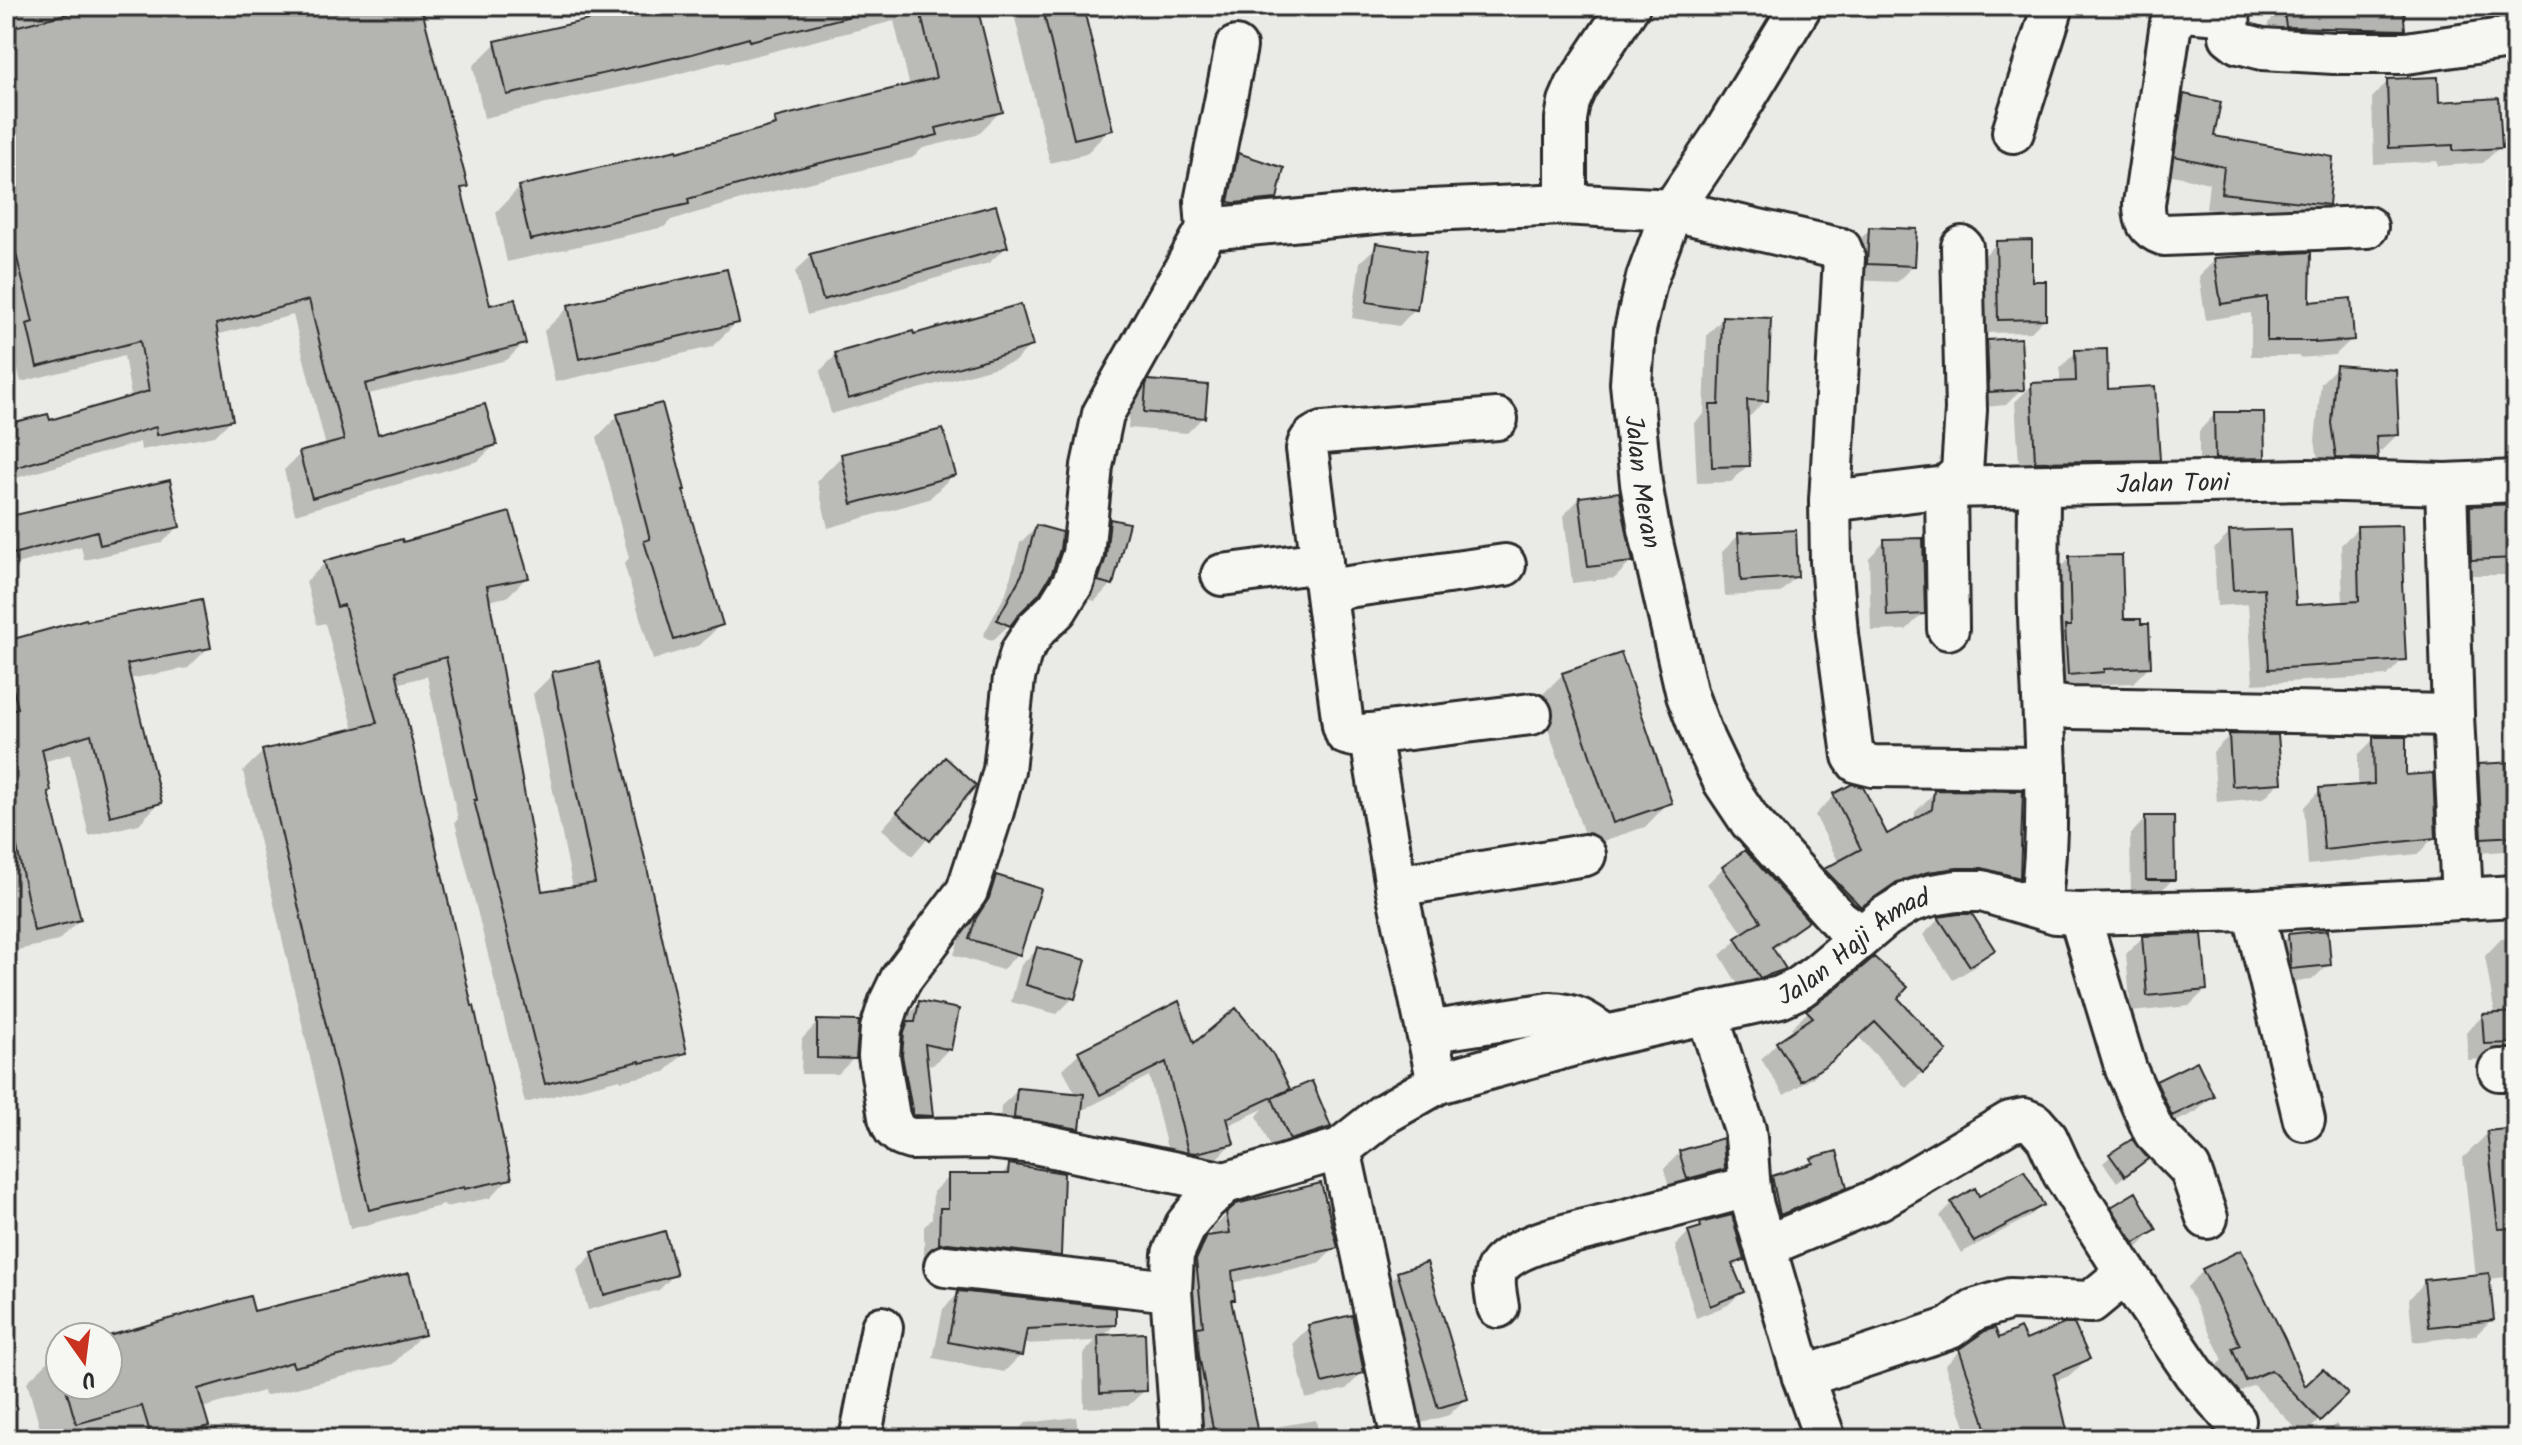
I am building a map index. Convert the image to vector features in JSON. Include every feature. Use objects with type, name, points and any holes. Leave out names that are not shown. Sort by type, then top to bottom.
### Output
[{"type":"street","points":[[1563,204],[1569,102],[1576,86],[1629,6]]},
{"type":"street","name":"Jalan Meran","points":[[1801,6],[1724,133],[1672,210],[1647,278],[1635,330],[1631,383],[1649,529],[1687,695],[1704,740],[1724,782],[1750,821],[1839,920],[1862,936]]},
{"type":"street","points":[[2013,132],[2053,6]]},
{"type":"street","points":[[2230,8],[2230,36],[2239,43],[2262,49],[2406,53],[2516,37]]},
{"type":"street","points":[[2230,8],[2220,14],[2184,11],[2171,23],[2144,204],[2148,227],[2164,235],[2367,227]]},
{"type":"street","points":[[1225,1183],[1034,1143],[987,1138],[911,1139],[902,1136],[894,1129],[889,1117],[879,1056],[881,1029],[901,979],[967,891],[1004,770],[1014,678],[1021,652],[1036,629],[1057,609],[1073,583],[1083,554],[1092,466],[1103,414],[1207,229],[1205,202],[1236,47]]},
{"type":"street","points":[[1207,229],[1385,212],[1563,204],[1672,210],[1841,249],[1844,258],[1830,501],[1831,561],[1850,748],[1857,762],[1873,766],[2046,768]]},
{"type":"street","points":[[1948,629],[1946,487],[1962,472],[1966,410],[1962,247]]},
{"type":"street","points":[[1497,419],[1315,435],[1309,440],[1307,449],[1346,734],[1354,736],[1531,714]]},
{"type":"street","name":"Jalan Toni","points":[[1830,501],[1946,487],[2307,480],[2446,484],[2516,481]]},
{"type":"street","points":[[2446,484],[2462,899]]},
{"type":"street","points":[[2039,486],[2039,636],[2046,768],[2045,866],[2040,907]]},
{"type":"street","points":[[1222,575],[1324,576],[1505,565]]},
{"type":"street","points":[[2044,704],[2071,708],[2453,715]]},
{"type":"street","points":[[1370,734],[1396,886],[1438,1083]]},
{"type":"street","points":[[1396,886],[1585,855]]},
{"type":"street","name":"Jalan Haji Amad","points":[[1225,1183],[1340,1149],[1384,1114],[1438,1083],[1606,1036],[1756,1004],[1799,988],[1885,917],[1909,902],[1932,895],[1982,891],[2056,913],[2079,914],[2253,910],[2516,896]]},
{"type":"street","points":[[2253,910],[2304,1120]]},
{"type":"street","points":[[2079,914],[2126,1069],[2154,1132],[2190,1169],[2207,1218]]},
{"type":"street","points":[[1427,1032],[1550,1013],[1569,1014],[1582,1019],[1606,1036]]},
{"type":"street","points":[[1707,1013],[1745,1130],[1748,1187],[1803,1377],[1825,1439]]},
{"type":"street","points":[[1766,1246],[1879,1199],[2010,1122],[2024,1119],[2034,1123],[2047,1138],[2063,1173],[2126,1273],[2194,1373],[2235,1421]]},
{"type":"street","points":[[1340,1149],[1402,1439]]},
{"type":"street","points":[[1182,1439],[1171,1291],[1173,1254],[1186,1225],[1225,1183]]},
{"type":"street","points":[[1498,1307],[1496,1272],[1501,1263],[1513,1255],[1562,1236],[1748,1187]]},
{"type":"street","points":[[945,1266],[1171,1291]]},
{"type":"street","points":[[1803,1377],[1950,1328],[1974,1310],[2010,1299],[2091,1302],[2126,1273]]},
{"type":"street","points":[[860,1439],[882,1327]]},
{"type":"building","points":[[98,6],[421,6],[468,187],[461,188],[490,305],[515,299],[526,344],[365,384],[378,434],[485,404],[497,445],[312,498],[299,452],[344,440],[309,300],[216,324],[233,420],[157,435],[156,427],[14,468],[6,424],[48,414],[50,420],[149,391],[140,341],[37,367],[27,324],[33,322],[6,214],[6,29]]},
{"type":"building","points":[[654,6],[656,15],[689,6],[850,6],[851,16],[507,95],[495,41]]},
{"type":"building","points":[[919,6],[977,6],[1003,112],[936,128],[938,135],[787,171],[688,199],[689,204],[530,240],[518,186],[677,152],[776,125],[774,118],[936,78]]},
{"type":"building","points":[[1042,6],[1083,6],[1113,130],[1074,139]]},
{"type":"building","points":[[2283,6],[2403,6],[2405,30],[2286,27]]},
{"type":"building","points":[[2438,77],[2439,102],[2499,98],[2502,148],[2453,151],[2453,145],[2389,148],[2387,79]]},
{"type":"building","points":[[2184,94],[2221,102],[2214,136],[2333,157],[2329,205],[2221,193],[2224,167],[2174,156]]},
{"type":"building","points":[[1238,153],[1284,168],[1277,199],[1228,202]]},
{"type":"building","points":[[996,205],[1008,247],[823,300],[810,254]]},
{"type":"building","points":[[1869,227],[1917,229],[1915,266],[1867,264]]},
{"type":"building","points":[[2032,240],[2032,281],[2046,281],[2046,319],[1998,320],[1996,241]]},
{"type":"building","points":[[1376,243],[1426,251],[1417,310],[1367,302]]},
{"type":"building","points":[[2311,252],[2310,302],[2351,298],[2354,340],[2315,343],[2267,341],[2267,297],[2221,304],[2214,258]]},
{"type":"building","points":[[727,269],[739,323],[579,359],[568,305]]},
{"type":"building","points":[[1021,304],[1033,346],[848,399],[835,353]]},
{"type":"building","points":[[1722,316],[1771,318],[1768,401],[1747,400],[1750,466],[1712,467],[1710,405],[1719,405]]},
{"type":"building","points":[[2021,338],[2024,390],[1989,392],[1987,340]]},
{"type":"building","points":[[2107,349],[2108,389],[2155,386],[2160,460],[2035,462],[2031,383],[2076,381],[2075,350]]},
{"type":"building","points":[[2336,365],[2396,370],[2399,435],[2376,436],[2378,459],[2336,458],[2331,423]]},
{"type":"building","points":[[1148,380],[1208,385],[1205,418],[1144,412]]},
{"type":"building","points":[[662,403],[683,490],[723,625],[674,640],[644,541],[650,539],[617,414]]},
{"type":"building","points":[[2214,412],[2264,412],[2265,458],[2215,459]]},
{"type":"building","points":[[943,429],[956,475],[852,504],[841,454]]},
{"type":"building","points":[[170,480],[180,527],[100,545],[97,531],[6,556],[6,517]]},
{"type":"building","points":[[1619,492],[1633,562],[1588,567],[1579,497]]},
{"type":"building","points":[[2516,504],[2516,558],[2471,560],[2470,506]]},
{"type":"building","points":[[510,512],[529,578],[487,586],[542,891],[595,883],[552,672],[599,662],[687,1053],[545,1084],[474,800],[477,800],[446,657],[396,671],[512,1179],[369,1210],[262,750],[377,723],[344,605],[337,607],[324,561]]},
{"type":"building","points":[[1110,519],[1129,523],[1113,585],[1098,581],[1106,557]]},
{"type":"building","points":[[1036,525],[1062,532],[1060,549],[1052,573],[1039,594],[1010,626],[997,620],[1022,574]]},
{"type":"building","points":[[2402,525],[2406,660],[2269,669],[2264,588],[2233,590],[2229,531],[2291,529],[2296,605],[2359,601],[2357,526]]},
{"type":"building","points":[[1796,530],[1798,577],[1741,581],[1738,533]]},
{"type":"building","points":[[1923,538],[1925,614],[1887,616],[1884,539]]},
{"type":"building","points":[[2122,555],[2124,619],[2141,619],[2141,624],[2149,624],[2151,667],[2104,669],[2104,672],[2068,675],[2065,626],[2071,626],[2069,556]]},
{"type":"building","points":[[202,599],[211,648],[127,664],[162,803],[110,816],[91,734],[42,749],[51,791],[48,792],[81,920],[34,931],[6,793],[6,711],[18,708],[6,663],[6,641],[86,619]]},
{"type":"building","points":[[1621,653],[1672,803],[1613,823],[1562,673]]},
{"type":"building","points":[[2229,734],[2278,735],[2282,783],[2232,786]]},
{"type":"building","points":[[2373,737],[2406,737],[2406,775],[2433,773],[2436,838],[2324,850],[2319,788],[2374,784]]},
{"type":"building","points":[[945,757],[976,785],[930,841],[897,812]]},
{"type":"building","points":[[2516,762],[2516,836],[2482,838],[2478,764]]},
{"type":"building","points":[[1852,784],[1863,787],[1887,834],[1932,809],[1934,790],[2023,791],[2020,878],[1982,868],[1928,872],[1897,882],[1861,907],[1824,869],[1861,849],[1833,794]]},
{"type":"building","points":[[2145,816],[2174,816],[2175,880],[2146,880]]},
{"type":"building","points":[[1745,850],[1809,921],[1772,947],[1786,969],[1760,978],[1735,938],[1761,921],[1722,867]]},
{"type":"building","points":[[996,875],[1041,889],[1020,955],[969,939],[976,918],[989,898]]},
{"type":"building","points":[[1972,914],[1995,950],[1970,966],[1938,917]]},
{"type":"building","points":[[2328,930],[2331,965],[2291,969],[2288,934]]},
{"type":"building","points":[[2202,934],[2207,990],[2147,996],[2142,936]]},
{"type":"building","points":[[1037,947],[1086,960],[1075,999],[1026,985]]},
{"type":"building","points":[[1874,957],[1908,987],[1898,998],[1947,1051],[1923,1073],[1875,1022],[1831,1062],[1801,1081],[1776,1042],[1813,1017],[1806,1010]]},
{"type":"building","points":[[919,1001],[959,1009],[951,1050],[925,1044],[933,1116],[913,1115],[902,1055],[904,1033],[908,1022],[915,1022]]},
{"type":"building","points":[[1179,1001],[1194,1043],[1236,1008],[1273,1054],[1290,1089],[1227,1118],[1234,1144],[1188,1152],[1166,1062],[1100,1095],[1078,1051]]},
{"type":"building","points":[[2516,1012],[2516,1043],[2484,1044],[2482,1014]]},
{"type":"building","points":[[817,1020],[859,1021],[856,1059],[817,1058]]},
{"type":"building","points":[[2197,1061],[2214,1096],[2172,1116],[2156,1081]]},
{"type":"building","points":[[1312,1081],[1331,1127],[1290,1140],[1272,1098]]},
{"type":"building","points":[[1017,1088],[1084,1094],[1080,1129],[1014,1118]]},
{"type":"building","points":[[2516,1128],[2516,1228],[2498,1229],[2487,1131]]},
{"type":"building","points":[[1723,1138],[1725,1169],[1687,1179],[1679,1151]]},
{"type":"building","points":[[2132,1139],[2148,1159],[2125,1176],[2109,1154]]},
{"type":"building","points":[[1837,1151],[1847,1187],[1780,1215],[1772,1176],[1813,1163],[1811,1158]]},
{"type":"building","points":[[1009,1164],[1064,1173],[1061,1256],[939,1244],[940,1208],[948,1208],[948,1174],[1008,1174]]},
{"type":"building","points":[[2024,1170],[2044,1205],[1974,1242],[1951,1202],[1975,1188],[1979,1196]]},
{"type":"building","points":[[1321,1183],[1338,1248],[1232,1271],[1235,1300],[1231,1300],[1259,1439],[1215,1439],[1199,1355],[1197,1327],[1203,1326],[1196,1260],[1207,1236],[1230,1233],[1226,1213],[1236,1204]]},
{"type":"building","points":[[2136,1192],[2157,1230],[2134,1243],[2111,1207]]},
{"type":"building","points":[[1732,1215],[1744,1260],[1732,1264],[1744,1292],[1710,1306],[1688,1231],[1701,1227],[1700,1223]]},
{"type":"building","points":[[665,1231],[677,1275],[604,1295],[592,1252]]},
{"type":"building","points":[[2241,1250],[2305,1386],[2323,1369],[2348,1394],[2320,1421],[2271,1370],[2246,1381],[2232,1348],[2240,1345],[2202,1269]]},
{"type":"building","points":[[1427,1262],[1468,1399],[1438,1408],[1397,1272]]},
{"type":"building","points":[[409,1273],[425,1335],[294,1367],[292,1362],[198,1389],[209,1426],[162,1439],[152,1439],[142,1406],[76,1424],[70,1401],[124,1401],[124,1332],[250,1296],[254,1311]]},
{"type":"building","points":[[2489,1273],[2494,1320],[2429,1327],[2424,1280]]},
{"type":"building","points":[[958,1291],[1116,1308],[1116,1325],[1027,1329],[1022,1356],[948,1342]]},
{"type":"building","points":[[1352,1315],[1364,1373],[1322,1383],[1308,1325]]},
{"type":"building","points":[[2064,1324],[2074,1324],[2090,1359],[2054,1374],[2069,1439],[1989,1439],[1959,1349],[1985,1331],[1995,1328],[1999,1338],[2020,1328],[2026,1340]]},
{"type":"building","points":[[1145,1333],[1147,1391],[1100,1393],[1098,1335]]}]
